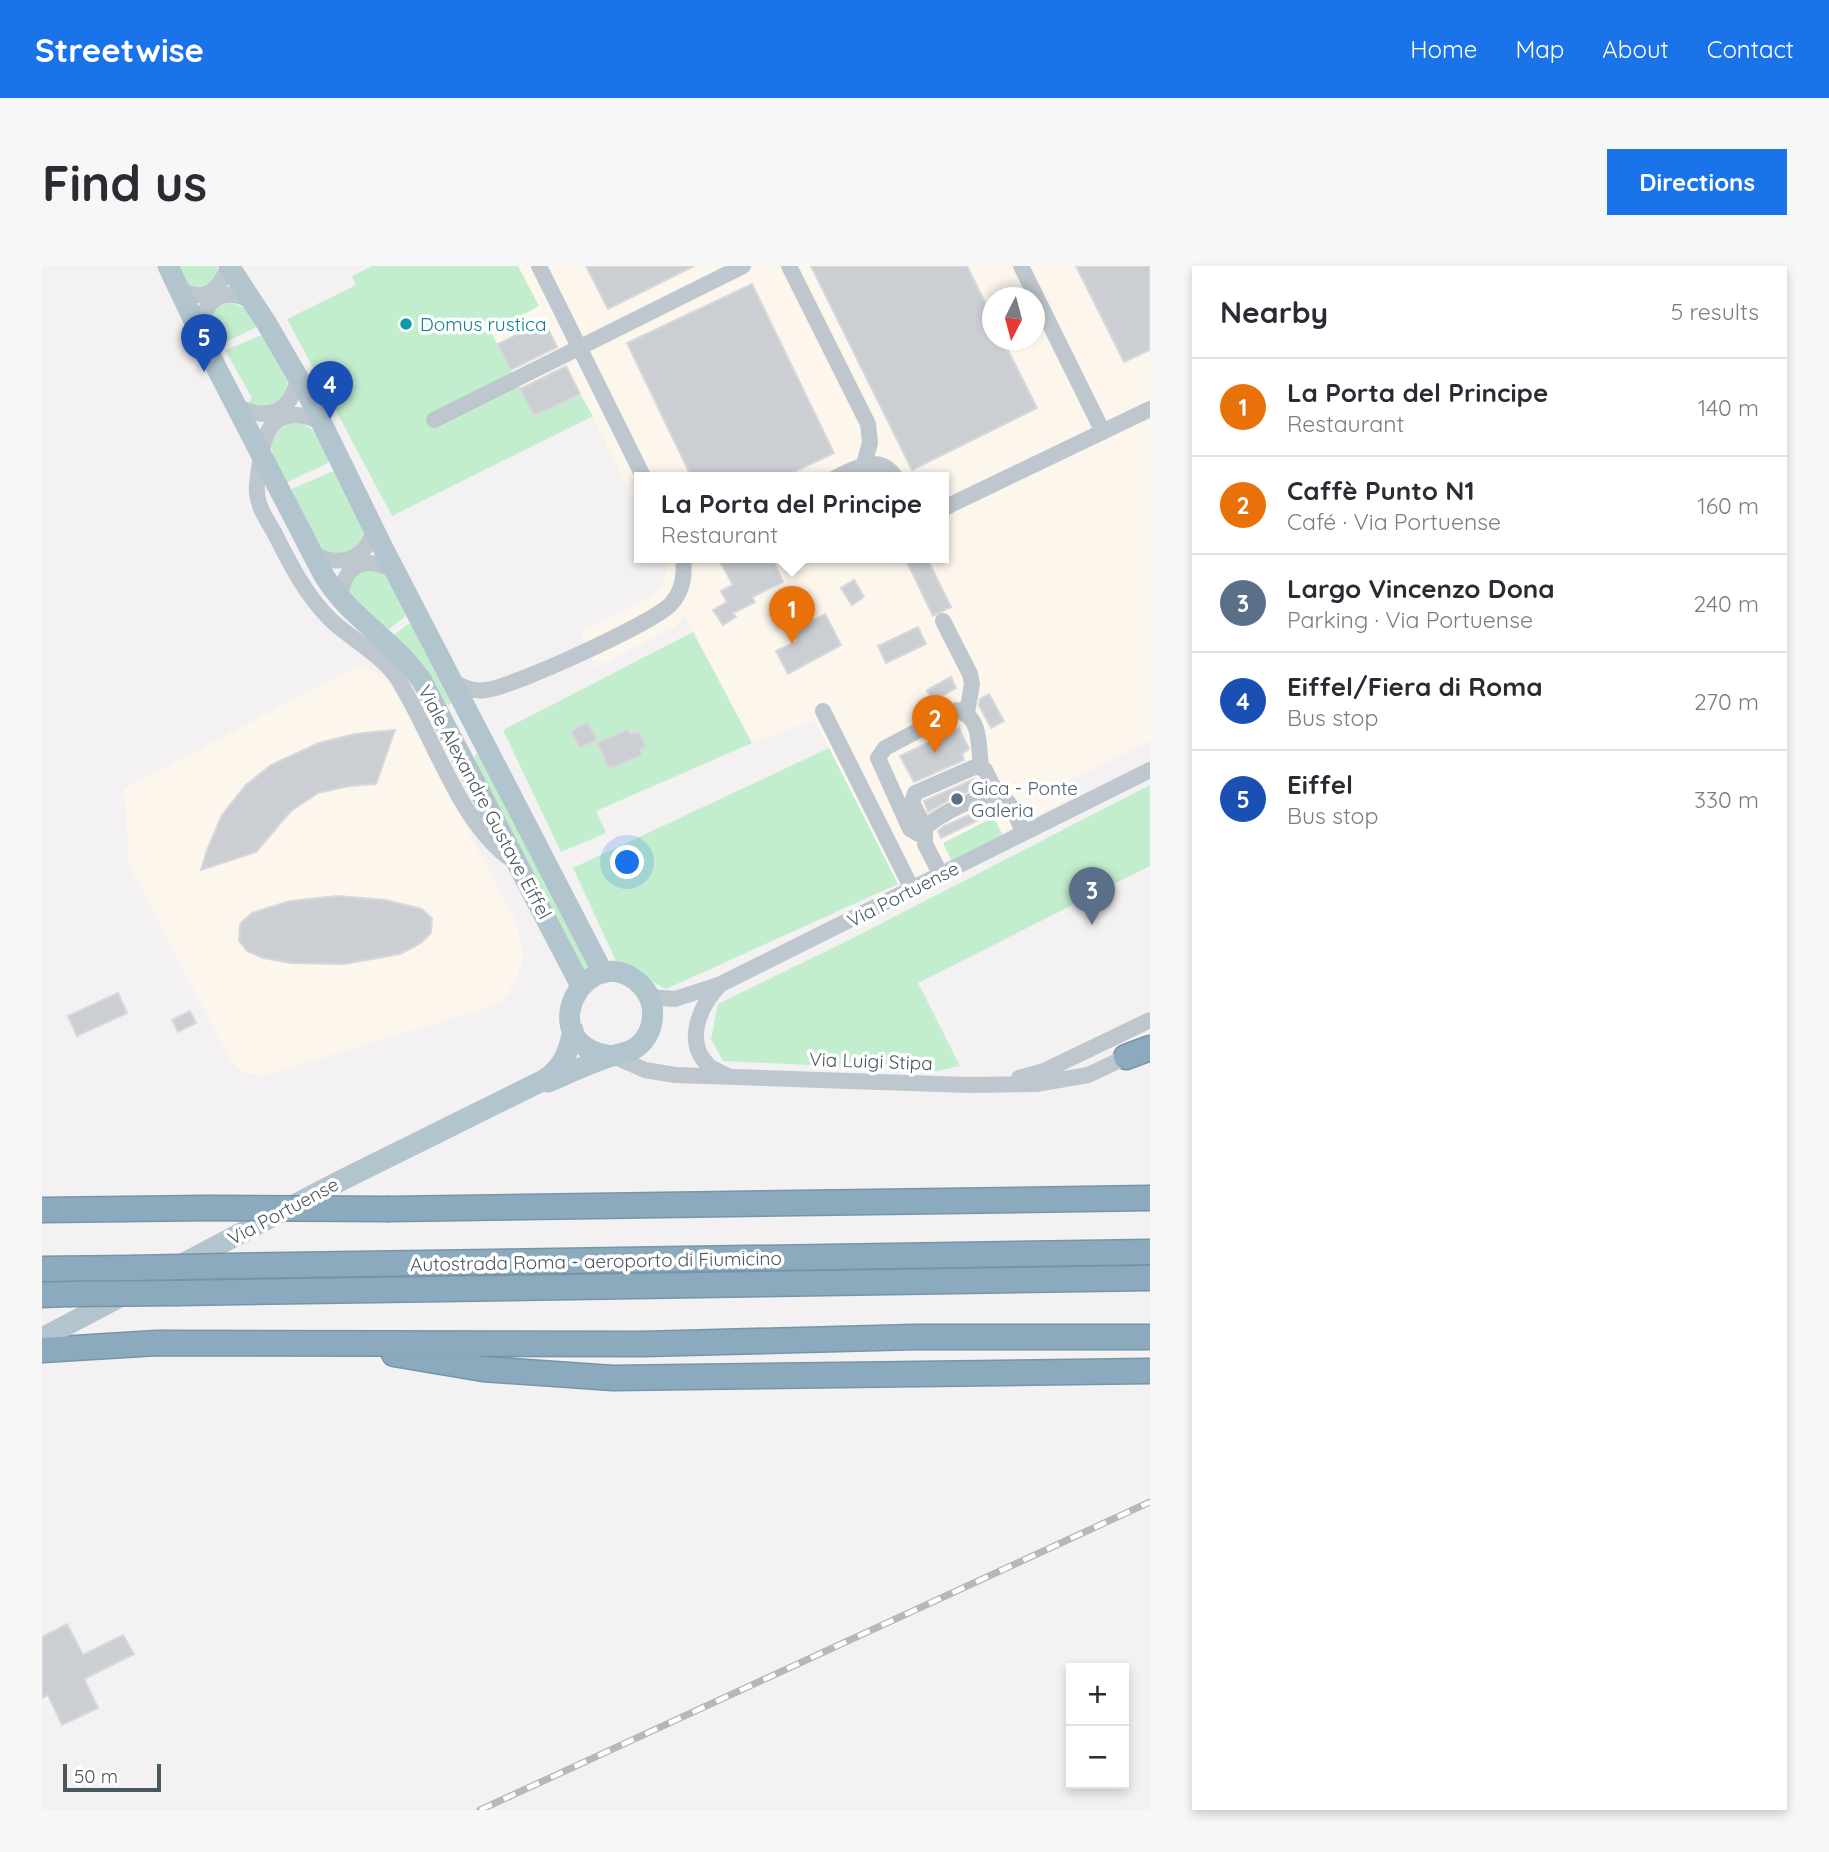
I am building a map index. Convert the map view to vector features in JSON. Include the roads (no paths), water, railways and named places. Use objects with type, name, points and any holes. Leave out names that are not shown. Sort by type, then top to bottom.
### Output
[{"type":"highway","points":[[1126,1057],[1150,1046]]},
{"type":"highway","points":[[42,1210],[390,1209],[1147,1197]]},
{"type":"highway","name":"Autostrada Roma - aeroporto di Fiumicino","points":[[42,1269],[1150,1252]]},
{"type":"highway","name":"Autostrada Roma - aeroporto di Fiumicino","points":[[42,1295],[1150,1279]]},
{"type":"highway","points":[[42,1350],[158,1343],[642,1344],[915,1337],[1150,1337]]},
{"type":"highway","points":[[320,1342],[483,1369],[613,1378],[1150,1371]]},
{"type":"main road","name":"Viale Alexandre Gustave Eiffel","points":[[168,266],[323,574],[340,600],[403,656],[422,681],[581,986]]},
{"type":"main road","name":"Viale Alexandre Gustave Eiffel","points":[[229,266],[254,303],[324,425],[395,571],[603,973]]},
{"type":"main road","points":[[581,986],[603,973],[617,973],[630,977],[642,986],[649,997]]},
{"type":"main road","name":"Via Portuense","points":[[526,1090],[558,1069],[567,1052],[573,1030],[570,1007],[581,986]]},
{"type":"main road","name":"Via Portuense","points":[[42,1338],[334,1184],[526,1090],[626,1053],[638,1046],[647,1036],[652,1024],[653,1010],[649,997]]},
{"type":"main road","points":[[573,1030],[579,1041],[589,1049],[613,1056]]},
{"type":"street","points":[[179,289],[192,296],[209,293],[222,280],[229,266]]},
{"type":"street","points":[[540,266],[641,472]]},
{"type":"street","points":[[434,420],[743,266]]},
{"type":"street","points":[[789,266],[868,424],[870,443],[864,464]]},
{"type":"street","points":[[1021,266],[1103,432]]},
{"type":"street","points":[[199,330],[206,309],[217,298],[235,295],[254,303]]},
{"type":"street","points":[[239,407],[261,414],[277,411],[290,400],[298,377]]},
{"type":"street","points":[[949,506],[1150,409]]},
{"type":"street","points":[[324,425],[301,415],[281,419],[269,429],[257,482],[258,501],[303,587],[331,619],[388,666],[403,687],[416,727],[472,818],[495,846],[518,863]]},
{"type":"street","points":[[847,472],[864,464],[886,466],[891,472]]},
{"type":"street","points":[[313,553],[330,561],[352,558],[368,546],[374,528]]},
{"type":"street","points":[[340,600],[346,575],[357,565],[377,563],[395,571]]},
{"type":"street","points":[[455,683],[475,690],[504,685],[651,618],[666,609],[680,591],[683,563]]},
{"type":"street","points":[[943,621],[970,674],[972,684],[967,713]]},
{"type":"street","points":[[924,833],[910,829],[878,758],[885,748],[957,710],[967,713],[975,724],[981,767]]},
{"type":"street","points":[[823,711],[912,889]]},
{"type":"street","points":[[941,875],[926,848],[924,833],[912,803],[915,793],[977,766],[981,767],[997,794],[1008,803],[1024,833]]},
{"type":"street","name":"Via Portuense","points":[[649,997],[675,999],[721,984],[1150,770]]},
{"type":"street","points":[[924,833],[934,820],[981,796],[997,794]]},
{"type":"street","points":[[721,984],[702,1009],[696,1028],[697,1039],[708,1065],[732,1078]]},
{"type":"street","points":[[968,1085],[1037,1073],[1150,1020]]},
{"type":"street","name":"Via Luigi Stipa","points":[[613,1056],[655,1073],[968,1085],[1037,1084],[1069,1080],[1099,1071],[1126,1057]]},
{"type":"railway","points":[[480,1810],[1150,1502]]},
{"type":"place","name":"Domus rustica","points":[[406,324]]},
{"type":"place","name":"Eiffel","points":[[204,372]]},
{"type":"place","name":"Eiffel/Fiera di Roma","points":[[330,419]]},
{"type":"place","name":"La Porta del Principe","points":[[792,644]]},
{"type":"place","name":"Caffè Punto N1","points":[[935,753]]},
{"type":"place","name":"Gica - Ponte Galeria","points":[[957,799]]},
{"type":"place","name":"Largo Vincenzo Dona","points":[[1092,925]]}]
